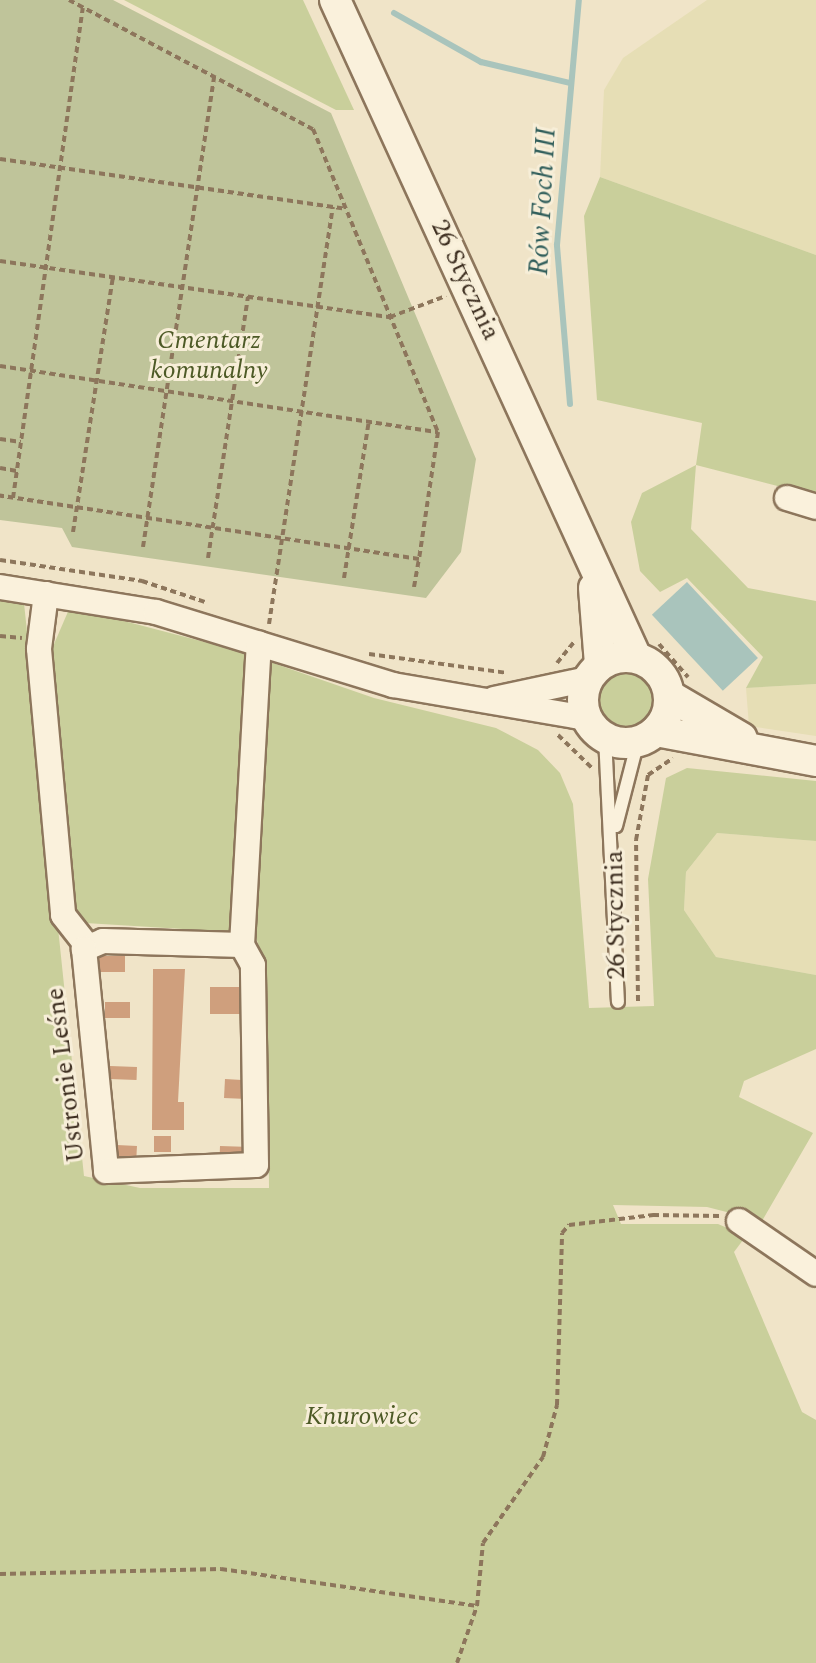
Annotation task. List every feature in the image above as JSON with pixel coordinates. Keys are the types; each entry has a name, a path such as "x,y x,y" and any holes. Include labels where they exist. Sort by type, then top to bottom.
{"street":[{"name":"26 Stycznia","path":"335,0 591,562 645,648"},
{"path":"787,498 816,507"},
{"name":"26 Stycznia","path":"591,562 596,727"},
{"path":"0,587 156,612 393,685 488,700 596,727 647,736 690,737 758,747 816,761"},
{"path":"46,594 39,649 63,915 87,946 242,945"},
{"name":"Ustronie Leśne","path":"87,946 81,962 101,1165 109,1172 256,1165 253,965 242,945 259,643"},
{"path":"488,700 594,672 645,648 663,676 758,747"},
{"path":"647,736 680,688"},
{"path":"739,1221 816,1274"}],"lane":[{"name":"26 Stycznia","path":"596,727 615,829 618,1002"},
{"name":"26 Stycznia","path":"615,829 647,736"}],"path":[{"path":"69,0 313,129 438,432 414,587"},
{"path":"13,498 83,8"},
{"path":"143,547 214,77"},
{"path":"0,159 345,209"},
{"path":"281,629 269,625 333,207"},
{"path":"0,261 390,317 448,295"},
{"path":"73,532 113,277"},
{"path":"208,558 248,297"},
{"path":"0,366 438,432"},
{"path":"344,578 369,421"},
{"path":"0,439 21,442"},
{"path":"0,468 17,471"},
{"path":"0,496 419,559"},
{"path":"645,648 680,688"},
{"path":"363,653 520,674"},
{"path":"638,1001 633,886 640,812 648,775 684,754 690,737"},
{"path":"457,1663 477,1606 483,1543 543,1457 557,1405 562,1233 569,1225 653,1215 739,1221"},
{"path":"0,1574 221,1569 477,1606"}],"shaded area":[{"path":"707,0 816,0 816,255 600,177 604,90 623,58"},
{"path":"816,684 816,736 749,726 746,688"},
{"path":"717,833 816,841 816,975 716,957 684,910 686,872"}],"green space":[{"name":"Cmentarz komunalny","path":"0,0 113,0 331,113 476,459 461,552 426,598 72,547 62,528 0,520"},
{"path":"124,0 303,0 354,110 336,110"},
{"path":"600,177 816,255 816,496 696,465 702,423 597,400 584,216"},
{"path":"696,465 691,529 748,588 816,601 816,684 746,688 763,657 687,578 660,592 640,571 631,522 642,493"},
{"name":"Knurowiec","path":"0,599 24,603 84,1176 140,1188 269,1188 267,972 255,934 267,661 374,698 496,728 538,750 560,773 573,804 589,1008 654,1006 648,879 666,778 687,768 816,781 816,841 717,833 686,872 684,910 716,957 816,975 816,1049 744,1081 739,1097 813,1133 762,1221 707,1207 613,1205 621,1224 718,1224 746,1236 734,1252 802,1412 816,1420 816,1663 0,1663"},
{"path":"70,607 247,653 232,932 69,922 48,658"},
{"path":"627,672 647,680 655,700 647,720 627,728 607,720 599,700 607,680"}],"water":[{"path":"687,582 758,658 723,691 652,615"}],"building":[{"path":"99,956 125,956 125,972 99,972"},
{"path":"153,969 185,969 178,1102 184,1102 184,1130 152,1130"},
{"path":"210,987 240,987 240,1014 210,1014"},
{"path":"105,1002 130,1002 130,1018 105,1018"},
{"path":"110,1066 137,1067 137,1080 110,1079"},
{"path":"225,1079 242,1080 241,1099 224,1098"},
{"path":"154,1136 171,1136 171,1152 154,1152"},
{"path":"117,1145 137,1146 136,1161 116,1160"},
{"path":"220,1146 243,1147 242,1161 220,1160"}],"waterway":[{"name":"Rów Foch III","path":"570,404 557,245 579,0"},
{"path":"394,13 481,62 570,83"}]}
